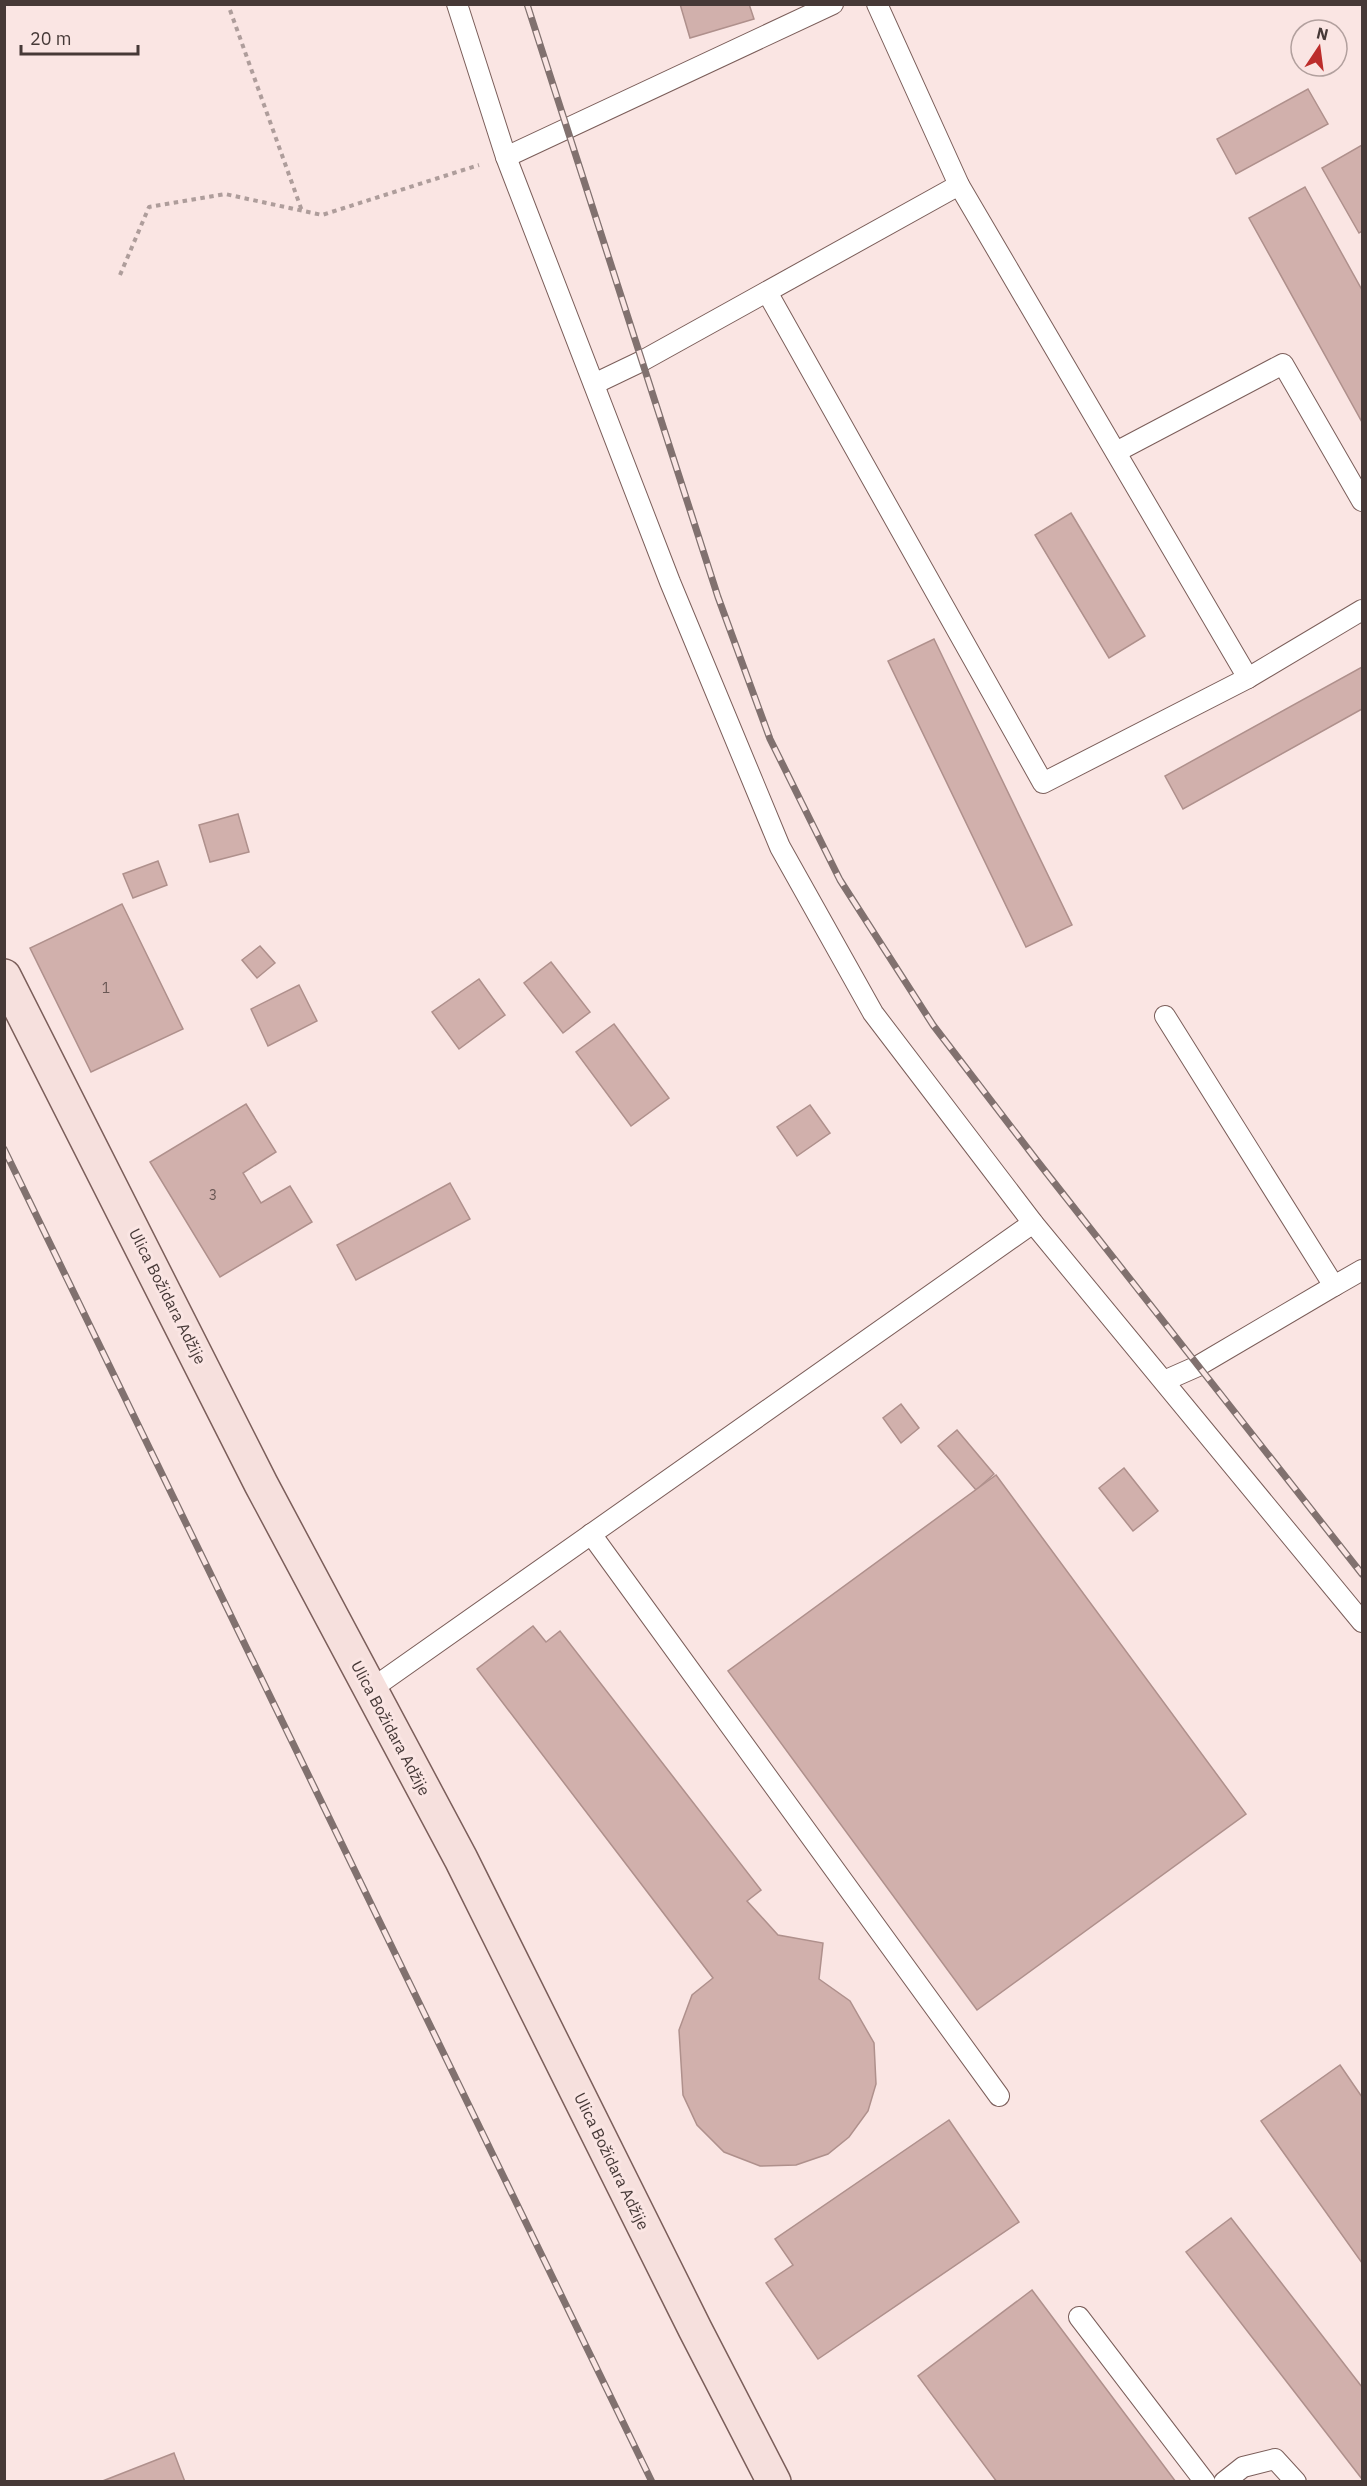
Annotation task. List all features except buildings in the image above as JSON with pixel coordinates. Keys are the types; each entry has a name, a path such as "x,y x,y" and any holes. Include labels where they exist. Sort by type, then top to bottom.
{"main road":[{"name":"Ulica Božidara Adžije","path":"4,976 261,1484 461,1859 695,2329 774,2481"}],"lane":[{"path":"457,4 506,157 670,582 780,847 873,1013 1033,1223 1362,1622"},
{"path":"506,157 833,4"},
{"path":"877,4 959,184 1248,678"},
{"path":"594,384 767,292 959,184"},
{"path":"767,292 1043,783 1248,678 1362,610"},
{"path":"1116,452 1283,363 1362,501"},
{"path":"1165,1016 1334,1286"},
{"path":"370,1690 1033,1223"},
{"path":"1164,1381 1198,1366 1362,1270"},
{"path":"591,1534 999,2096"},
{"path":"1079,2317 1205,2481"},
{"path":"1224,2481 1243,2467 1275,2459 1296,2481"}],"path":[{"path":"230,10 302,211"},
{"path":"120,275 150,207 225,194 321,215 506,157"}],"railway":[{"path":"527,4 718,597 770,739 840,880 933,1025 1362,1574"},
{"path":"4,1149 652,2482"}]}
